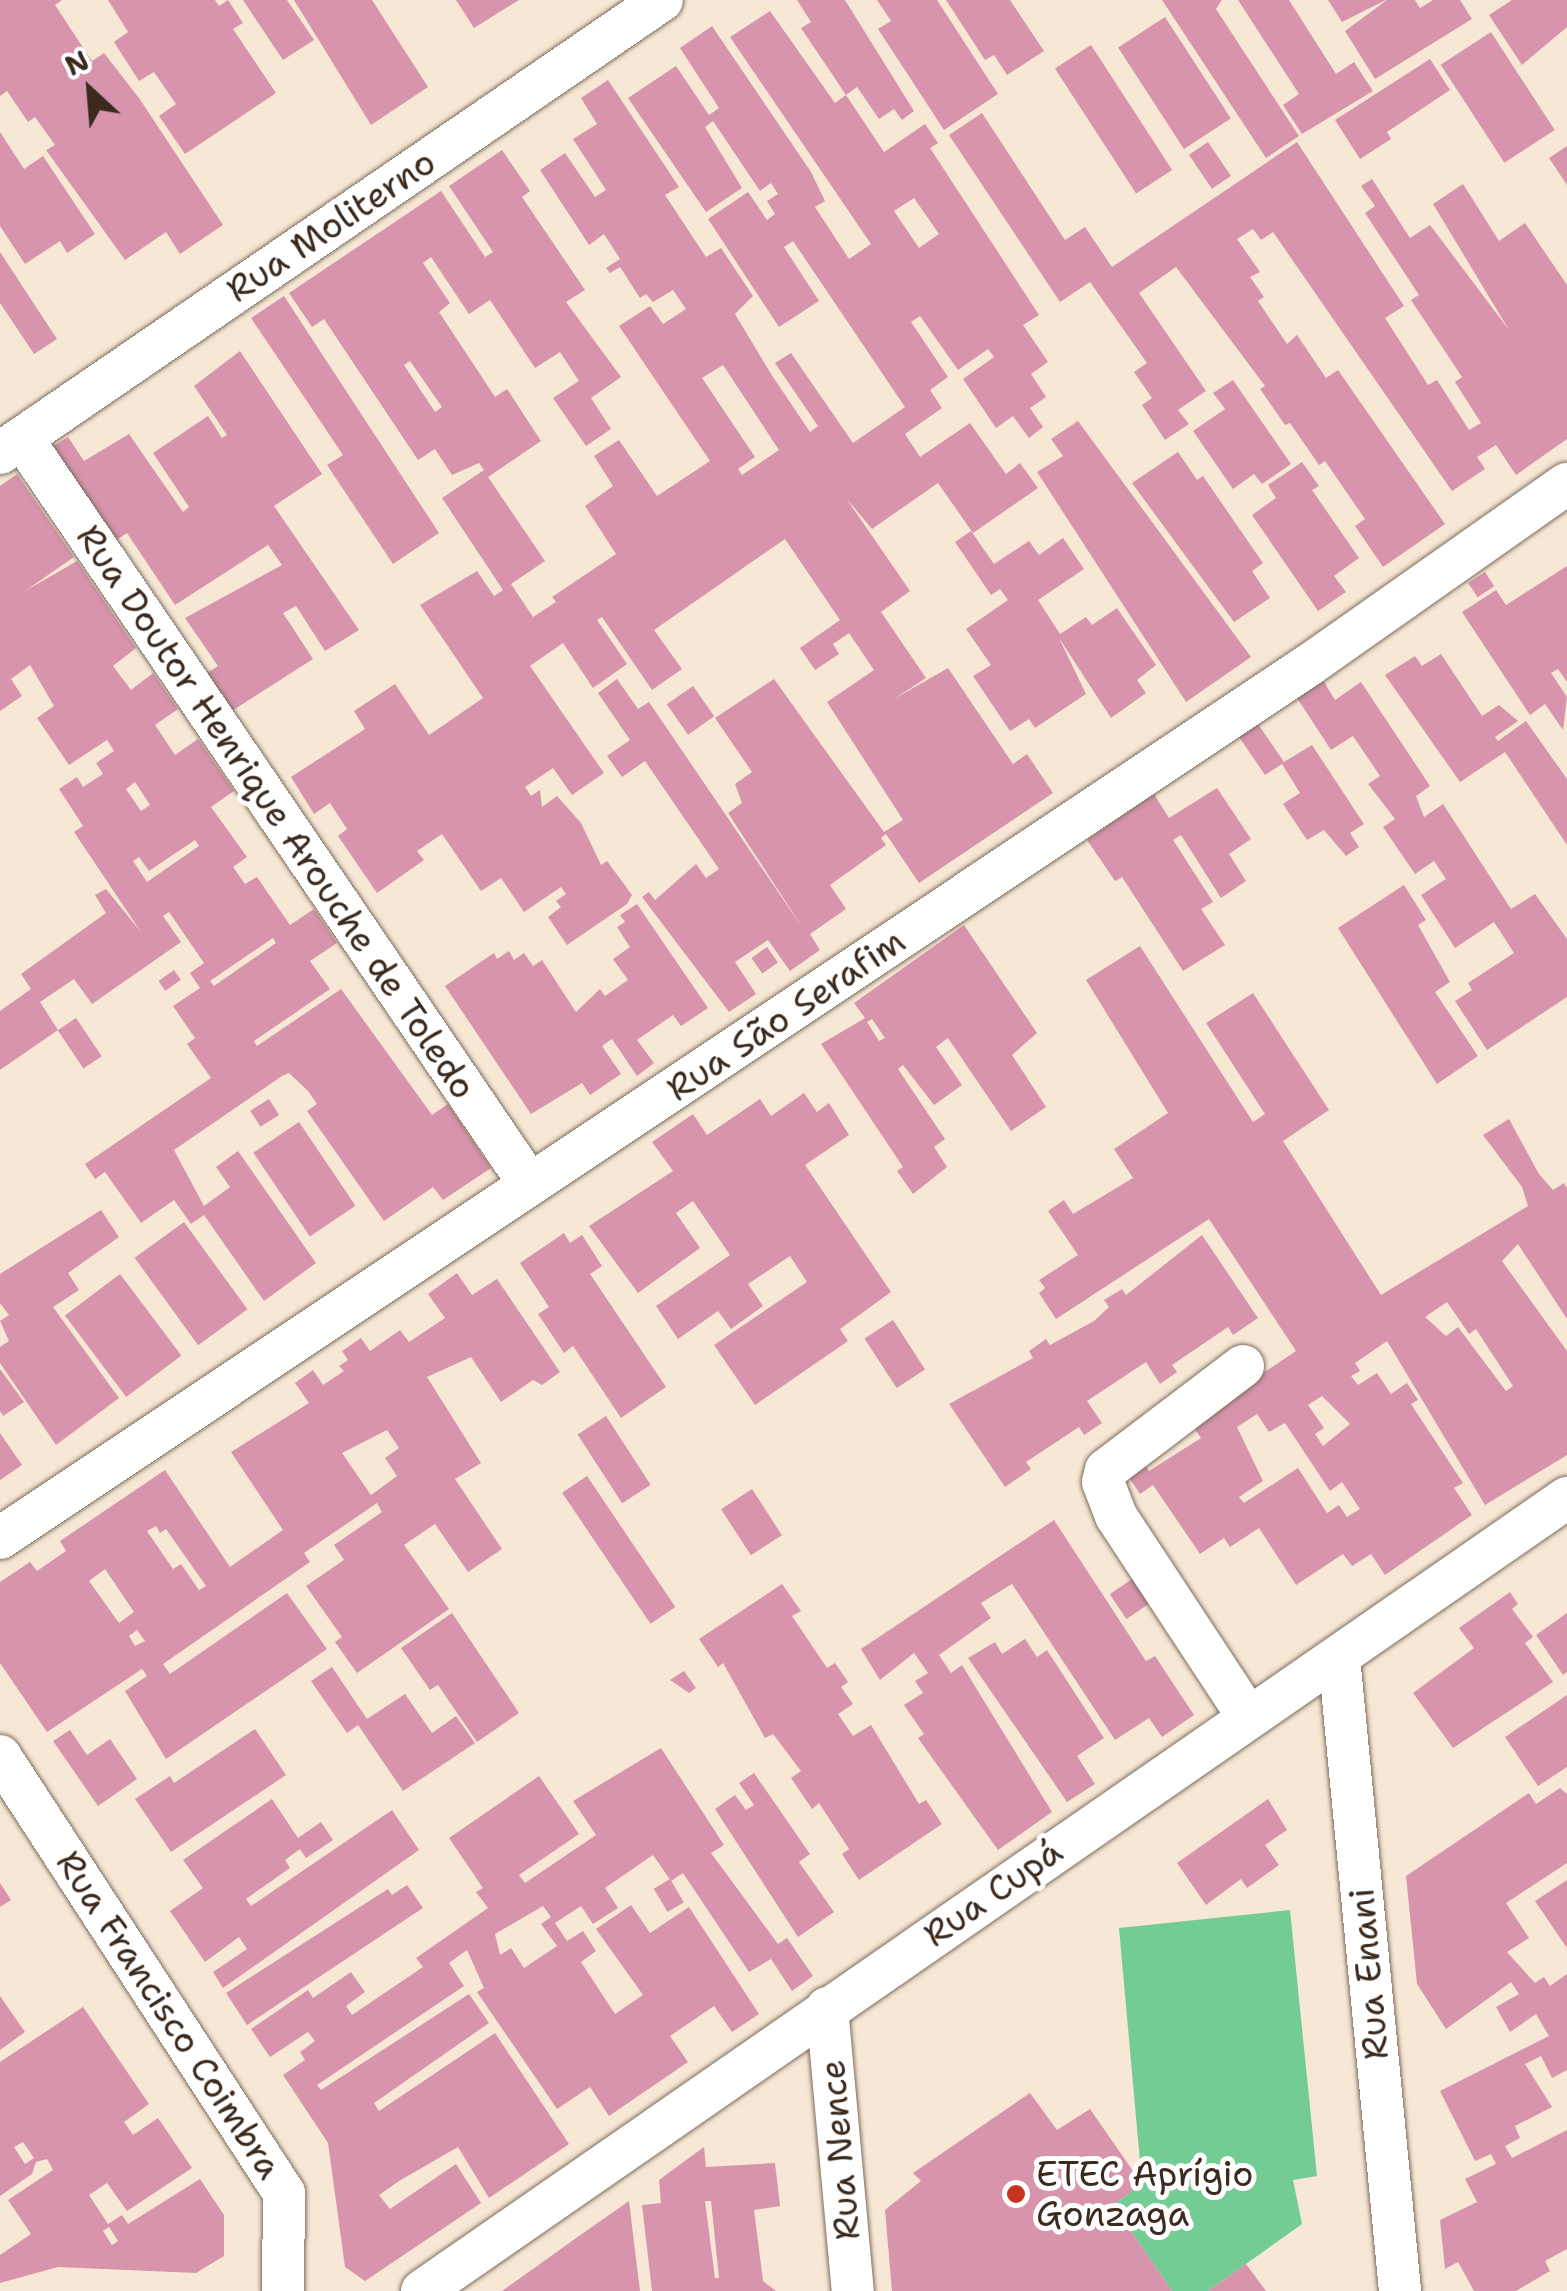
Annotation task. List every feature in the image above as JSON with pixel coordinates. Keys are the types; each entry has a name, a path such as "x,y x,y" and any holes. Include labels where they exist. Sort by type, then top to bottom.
{"street":[{"name":"Rua Moliterno","path":"11,445 616,12 662,0"},
{"name":"Rua Doutor Henrique Arouche de Toledo","path":"11,445 530,1185"},
{"name":"Rua São Serafim","path":"0,1538 1309,665 1567,484"},
{"path":"1243,1366 1106,1470 1103,1482 1116,1516 1248,1717"},
{"name":"Rua Cupá","path":"422,2291 1248,1717 1562,1511"},
{"name":"Rua Enani","path":"1338,1657 1400,2291"},
{"name":"Rua Francisco Coimbra","path":"0,1756 284,2193 283,2291"},
{"name":"Rua Nence","path":"827,2008 853,2291"}],"green space":[{"path":"1290,1910 1317,2176 1293,2180 1302,2224 1208,2291 1172,2291 1113,2205 1142,2184 1119,1928"}],"building":[{"path":"0,0 62,0 55,5 92,61 104,53 139,98 223,225 180,254 166,232 125,260 46,150 55,145 35,117 28,122 7,91 0,96"},
{"path":"108,0 215,0 219,6 228,0 243,23 233,29 276,93 185,154 159,116 176,104 154,72 139,81 114,42 128,32"},
{"path":"243,0 287,0 314,40 283,60"},
{"path":"294,0 372,0 428,87 371,125"},
{"path":"456,0 519,0 474,28"},
{"path":"797,0 845,0 914,111 902,120 894,109 879,119 857,87 846,95 801,28 811,22"},
{"path":"877,0 937,0 998,94 944,130 878,29 891,21"},
{"path":"946,0 1010,0 1044,51 1007,75 994,55 985,60"},
{"path":"1162,0 1222,0 1216,9 1299,136 1266,158"},
{"path":"1238,0 1289,0 1336,74 1354,62 1373,91 1302,134 1283,105 1299,94"},
{"path":"1328,0 1386,0 1342,22"},
{"path":"1387,0 1415,0 1420,8 1433,0 1460,0 1472,19 1375,79 1345,31"},
{"path":"1512,0 1567,0 1567,27 1522,65 1489,15"},
{"path":"770,11 835,103 846,95 884,152 925,124 938,143 930,148 1039,315 1023,325 1048,362 1031,374 1046,397 1030,408 1043,427 1029,438 1013,416 996,428 963,379 994,357 988,349 958,370 920,316 911,322 948,377 930,390 942,408 905,434 920,457 970,423 1006,474 1020,463 1038,488 973,533 938,483 872,529 846,498 910,591 881,612 926,678 894,699 948,668 1013,764 1027,754 1053,793 919,883 886,834 881,838 886,845 830,885 846,909 810,934 820,950 790,971 768,940 735,962 756,994 729,1012 642,897 649,892 655,900 696,864 706,878 719,869 645,761 622,777 607,756 630,740 598,693 617,679 638,709 649,702 804,930 728,813 742,803 735,784 752,772 715,718 774,679 884,832 903,820 827,702 874,670 849,633 833,644 839,654 815,670 800,648 840,620 785,539 654,630 682,669 652,690 602,617 597,620 627,664 593,688 563,643 530,666 604,773 572,795 553,768 525,787 531,796 540,790 542,807 557,796 581,823 601,865 607,861 632,895 627,904 567,945 548,917 561,907 556,901 566,894 561,887 524,912 501,878 481,891 442,834 417,851 424,860 377,893 338,836 347,829 330,803 314,814 291,777 365,729 354,711 395,684 429,735 483,698 420,605 477,571 494,596 503,590 442,498 484,470 479,463 452,475 435,449 418,460 324,319 312,327 289,293 441,191 485,257 493,252 449,186 502,150 530,191 522,197 585,290 566,302 621,377 591,398 611,429 586,446 553,398 579,381 560,352 535,368 490,300 469,314 431,257 423,263 450,303 439,312 495,397 507,389 541,441 488,477 545,561 511,584 533,617 556,602 552,597 616,554 585,506 613,486 594,456 619,440 657,496 710,461 619,326 650,306 663,324 686,309 673,290 653,302 646,294 640,298 620,267 610,273 606,268 620,259 604,234 589,245 540,170 565,153 595,197 606,190 573,139 597,124 581,98 608,80 679,187 665,195 706,257 721,248 753,296 735,314 810,432 818,426 775,363 791,353 853,443 905,407 793,241 784,247 819,301 779,327 708,219 748,192 767,220 775,214 767,201 778,194 771,183 760,191 713,121 705,127 742,188 706,212 628,98 676,66 709,115 719,108 680,48 712,26 811,172 825,201 815,207 849,259 871,244 730,37","holes":["914,198 939,234 919,248 894,211","410,361 442,407 435,412 404,365","723,365 779,450 742,475 738,469 755,457 702,378"]},
{"path":"1165,17 1231,118 1184,149 1118,47"},
{"path":"1491,32 1555,130 1504,163 1441,65"},
{"path":"1091,45 1172,170 1136,193 1055,68"},
{"path":"1430,59 1450,90 1387,132 1391,139 1360,159 1335,120"},
{"path":"982,113 1065,240 1085,227 1112,267 1297,142 1404,306 1385,318 1428,385 1437,380 1469,430 1481,423 1455,382 1462,377 1411,300 1419,295 1365,213 1375,206 1361,186 1372,179 1410,238 1430,225 1509,330 1433,204 1463,184 1499,241 1525,223 1567,285 1567,439 1516,475 1496,445 1477,457 1485,469 1452,491 1273,232 1261,240 1253,229 1237,239 1260,272 1250,277 1264,297 1258,301 1287,344 1297,335 1326,378 1338,370 1445,524 1383,567 1355,526 1365,519 1325,461 1319,465 1290,423 1285,425 1260,389 1265,386 1176,267 1139,293 1206,391 1178,410 1189,424 1165,440 1142,405 1152,398 1134,372 1147,363 1090,282 1060,302 949,135"},
{"path":"0,132 24,169 43,156 95,234 67,253 60,241 25,264 0,226"},
{"path":"1208,142 1231,176 1212,189 1189,155"},
{"path":"1567,146 1567,185 1549,158"},
{"path":"0,252 57,339 34,354 0,303"},
{"path":"284,296 439,533 393,564 327,465 343,455 251,318"},
{"path":"240,351 322,474 274,506 359,630 325,651 296,606 283,613 313,659 224,716 199,678 218,666 185,618 282,565 268,545 175,605 127,533 109,545 47,450 68,437 84,461 129,434 183,512 189,507 153,453 208,416 222,438 227,435 194,386"},
{"path":"1233,380 1291,464 1262,484 1254,474 1233,489 1193,431 1225,409 1213,393"},
{"path":"1078,421 1251,657 1186,702 1037,472 1063,456 1051,439"},
{"path":"1178,452 1197,480 1203,476 1263,563 1252,571 1270,598 1234,622 1132,483"},
{"path":"1302,462 1319,486 1312,490 1359,558 1334,576 1346,592 1318,611 1252,515 1276,498 1268,485"},
{"path":"17,474 74,557 25,591 77,561 136,648 113,666 131,690 153,673 178,709 155,725 175,755 198,739 234,791 211,807 247,857 233,867 245,884 257,877 290,925 314,909 337,943 310,961 330,989 254,1041 257,1046 341,989 432,1115 448,1104 491,1168 443,1200 433,1187 384,1221 307,1111 317,1104 308,1091 289,1073 282,1076 174,1150 204,1206 230,1187 216,1167 238,1151 316,1263 264,1301 204,1215 191,1224 174,1200 141,1223 105,1172 95,1179 85,1164 211,1078 187,1044 195,1038 173,1006 200,988 190,973 204,963 169,912 163,916 181,942 92,1004 74,979 40,1002 58,1030 0,1070 0,1011 31,989 21,974 106,913 95,895 106,889 141,932 74,832 83,826 59,789 77,777 83,787 103,774 96,763 114,751 107,740 69,765 37,718 54,706 30,665 11,679 22,696 0,711 0,486","holes":["135,782 150,805 141,811 126,789","195,840 199,846 147,882 133,861 139,857 149,871","273,938 276,943 214,986 210,981"]},
{"path":"971,531 994,564 1029,541 1039,555 1063,538 1084,569 1038,600 1060,634 1086,617 1092,625 1117,608 1156,665 1137,680 1146,693 1111,718 1059,638 1086,694 1035,728 1029,719 1010,731 973,676 991,665 966,629 1008,600 1000,589 991,595 955,542"},
{"path":"1567,566 1567,682 1558,669 1551,673 1567,697 1563,730 1545,704 1530,715 1462,612 1496,590 1506,605"},
{"path":"1485,572 1494,586 1477,597 1468,583"},
{"path":"1441,654 1482,716 1499,705 1518,721 1495,737 1498,741 1526,721 1567,779 1567,845 1505,752 1460,782 1385,675 1415,656 1422,666"},
{"path":"1323,680 1335,700 1361,682 1430,786 1416,796 1424,817 1443,804 1511,909 1535,894 1567,939 1567,997 1487,1050 1455,1001 1472,990 1468,983 1514,953 1494,922 1455,948 1421,895 1446,879 1434,861 1415,874 1383,827 1395,819 1368,784 1380,776 1353,736 1331,750 1297,698"},
{"path":"693,686 714,716 688,735 667,704"},
{"path":"1258,724 1284,762 1312,745 1364,824 1350,833 1359,847 1346,856 1324,830 1307,840 1283,804 1300,793 1282,764 1265,775 1239,737"},
{"path":"1217,788 1251,839 1229,854 1246,881 1221,898 1181,835 1173,840 1213,902 1201,909 1225,945 1183,971 1122,877 1115,881 1087,840 1154,794 1169,818"},
{"path":"1404,885 1426,920 1418,925 1450,982 1435,992 1478,1056 1437,1084 1338,928"},
{"path":"637,904 708,1008 681,1026 673,1015 637,1040 654,1063 637,1076 612,1039 602,1046 621,1074 590,1095 582,1083 531,1114 445,986 494,953 497,959 509,951 514,960 524,953 533,966 542,960 576,1012 600,989 605,996 628,980 613,959 630,947 617,927 625,922 620,915"},
{"path":"964,925 1037,1033 1012,1055 1046,1107 1011,1131 948,1038 936,1047 962,1085 934,1105 903,1065 898,1069 945,1139 934,1147 947,1167 913,1194 897,1171 903,1167 821,1044 865,1018 854,1003","holes":["872,1019 885,1038 879,1041 867,1022"]},
{"path":"1140,946 1253,1122 1265,1114 1206,1023 1253,993 1329,1110 1283,1141 1381,1295 1528,1206 1522,1187 1483,1135 1509,1119 1539,1174 1553,1190 1564,1183 1567,1188 1567,1319 1518,1244 1502,1261 1567,1351 1567,1455 1485,1505 1387,1341 1355,1363 1360,1371 1351,1376 1358,1385 1377,1373 1391,1394 1407,1383 1418,1400 1411,1404 1463,1483 1454,1488 1472,1515 1385,1575 1371,1554 1352,1566 1343,1554 1296,1585 1259,1528 1230,1547 1224,1538 1200,1554 1153,1485 1140,1494 1122,1467 1139,1456 1149,1471 1201,1438 1190,1422 1296,1351 1209,1219 1056,1319 1039,1293 1045,1288 1039,1280 1078,1255 1048,1211 1064,1200 1073,1214 1133,1178 1114,1149 1168,1113 1086,980","holes":["1447,1302 1469,1334 1476,1329 1513,1386 1506,1391 1458,1327 1446,1336 1425,1317","1322,1396 1350,1424 1323,1446 1315,1434 1324,1428 1308,1405","1257,1414 1269,1432 1285,1423 1330,1491 1342,1482 1360,1509 1347,1517 1339,1505 1327,1513 1298,1468 1244,1503 1239,1497 1263,1481 1237,1427"]},
{"path":"767,947 778,963 762,973 751,958"},
{"path":"174,970 181,980 165,991 158,981"},
{"path":"76,1018 102,1056 83,1068 58,1030"},
{"path":"804,1093 817,1112 829,1103 849,1135 805,1165 891,1292 840,1329 848,1341 755,1405 714,1345 807,1282 790,1256 748,1284 763,1306 731,1329 718,1311 678,1339 656,1306 730,1255 693,1201 676,1213 700,1248 638,1293 589,1226 673,1171 652,1142 693,1114 707,1135 760,1099 771,1116"},
{"path":"269,1099 279,1115 260,1127 250,1111"},
{"path":"299,1122 355,1206 310,1236 253,1153"},
{"path":"101,1210 119,1237 68,1273 79,1290 53,1307 119,1398 56,1445 0,1363 0,1347 9,1341 0,1321 9,1315 0,1303 0,1274"},
{"path":"184,1222 247,1309 198,1345 135,1258"},
{"path":"564,1233 570,1243 582,1235 602,1266 590,1274 666,1387 621,1418 573,1346 564,1353 538,1314 549,1307 520,1263"},
{"path":"1202,1235 1258,1318 1233,1335 1228,1327 1172,1365 1177,1372 1160,1384 1146,1362 1087,1401 1102,1423 1084,1435 1079,1427 1026,1462 1031,1469 1005,1487 949,1404 1033,1358 1029,1351 1046,1339 1050,1345 1094,1321 1109,1307 1104,1300 1122,1289 1126,1295"},
{"path":"457,1273 472,1295 497,1279 560,1372 542,1385 533,1380 501,1402 471,1357 427,1377 481,1463 455,1479 502,1549 468,1572 435,1524 404,1545 449,1609 357,1673 335,1642 342,1637 306,1586 344,1560 334,1545 382,1512 377,1503 304,1553 310,1562 163,1664 170,1674 287,1593 327,1649 166,1759 125,1691 147,1676 142,1669 47,1732 0,1663 0,1582 30,1562 37,1571 66,1551 60,1541 165,1470 230,1567 283,1530 231,1452 309,1403 295,1383 313,1370 323,1385 344,1371 339,1366 348,1360 342,1351 361,1338 370,1351 400,1330 409,1342 445,1318 428,1294","holes":["387,1430 399,1448 385,1458 397,1476 371,1495 342,1453","156,1526 160,1533 166,1529 206,1586 199,1590 181,1564 173,1569 147,1531","105,1569 134,1612 119,1623 89,1581","137,1630 145,1641 135,1646 129,1636"]},
{"path":"120,1274 181,1355 126,1397 65,1316"},
{"path":"893,1320 925,1369 897,1388 864,1339"},
{"path":"0,1369 24,1402 3,1416 0,1411"},
{"path":"606,1416 651,1485 622,1503 577,1435"},
{"path":"0,1433 22,1465 0,1480"},
{"path":"587,1476 675,1607 650,1624 562,1493"},
{"path":"752,1489 782,1535 751,1555 721,1509"},
{"path":"1054,1520 1146,1661 1155,1656 1194,1715 1162,1737 1149,1718 1115,1740 1012,1584 981,1603 991,1618 939,1655 951,1673 962,1665 1052,1812 998,1850 918,1738 924,1734 904,1705 923,1693 915,1681 928,1673 914,1653 880,1680 861,1649"},
{"path":"1147,1569 1164,1594 1126,1619 1110,1594"},
{"path":"782,1584 801,1611 792,1616 827,1668 835,1663 848,1682 841,1687 853,1704 838,1714 853,1736 871,1725 919,1804 926,1800 942,1824 859,1880 842,1854 849,1849 819,1803 812,1809 791,1778 801,1771 773,1734 765,1738 723,1663 718,1667 699,1639"},
{"path":"1510,1592 1518,1604 1512,1609 1533,1637 1525,1643 1553,1682 1453,1748 1413,1693 1474,1648 1459,1628"},
{"path":"452,1613 519,1713 477,1742 438,1685 430,1690 401,1648"},
{"path":"1567,1613 1567,1672 1563,1675 1536,1635"},
{"path":"1025,1639 1037,1657 1047,1650 1104,1738 1077,1756 1095,1784 1067,1802 968,1658 995,1642 1002,1654"},
{"path":"332,1667 367,1719 405,1694 432,1733 456,1716 475,1743 403,1791 358,1725 347,1733 311,1681"},
{"path":"684,1671 696,1688 689,1693 670,1680"},
{"path":"1567,1695 1567,1767 1538,1786 1505,1737"},
{"path":"255,1729 286,1775 171,1852 135,1799 170,1776 174,1783"},
{"path":"70,1730 87,1755 110,1739 137,1779 98,1806 53,1741"},
{"path":"661,1748 724,1845 711,1853 778,1944 787,1938 813,1976 792,1991 771,1959 749,1972 683,1873 671,1881 653,1855 605,1888 618,1908 593,1924 581,1906 555,1923 567,1941 583,1931 596,1951 581,1962 615,2014 643,1995 596,1929 631,1905 650,1933 689,1907 759,2014 732,2032 714,2006 670,2036 688,2062 609,2116 590,2087 557,2109 477,1992 484,1988 467,1950 449,1963 464,1986 317,2085 321,2090 469,1994 489,2023 374,2103 379,2111 495,2033 569,2144 489,2198 458,2147 399,2181 379,2195 390,2209 456,2164 481,2203 365,2281 345,2267 328,2143 283,2075 305,2060 300,2052 315,2041 308,2032 270,2057 251,2029 308,1990 313,1998 351,1972 365,1992 346,2006 352,2015 423,1967 416,1958 488,1908 476,1892 483,1888 449,1838 539,1776 579,1834 519,1875 525,1883 596,1835 573,1801","holes":["543,1906 551,1917 541,1924 557,1946 524,1968 511,1948 500,1955 495,1934"]},
{"path":"754,1773 810,1854 799,1862 834,1912 798,1937 715,1809 735,1795 746,1810 754,1805 739,1783"},
{"path":"1560,1788 1567,1794 1567,1863 1506,1903 1529,1938 1507,1952 1535,1983 1544,1977 1550,1986 1567,1974 1567,2070 1552,2078 1541,2056 1525,2064 1552,2107 1515,2126 1520,2138 1505,2146 1512,2158 1567,2130 1567,2249 1545,2261 1550,2271 1516,2291 1474,2291 1458,2262 1445,2269 1440,2220 1477,2202 1465,2179 1496,2164 1491,2154 1475,2161 1440,2091 1549,2036 1536,2014 1510,2032 1496,2007 1519,1994 1511,1982 1446,2029 1417,1984 1406,1876 1529,1793 1536,1804"},
{"path":"272,1799 298,1838 321,1822 333,1840 306,1858 300,1849 285,1860 290,1868 246,1899 251,1906 392,1810 419,1850 223,1988 213,1972 247,1949 239,1937 205,1962 170,1911 203,1888 183,1860"},
{"path":"1268,1799 1287,1830 1265,1845 1279,1865 1247,1888 1241,1879 1206,1905 1177,1863"},
{"path":"670,1879 684,1902 668,1912 654,1889"},
{"path":"1567,1880 1567,1948 1535,1901"},
{"path":"0,1883 11,1900 0,1907"},
{"path":"407,1885 423,1908 247,2025 226,1993 388,1889 392,1895"},
{"path":"0,1996 25,2032 0,2050"},
{"path":"83,2007 149,2104 124,2122 133,2135 158,2118 192,2168 127,2211 107,2183 89,2195 108,2224 122,2215 128,2224 200,2179 224,2215 224,2256 196,2273 58,2267 0,2283 0,2255 31,2234 8,2200 53,2170 47,2159 36,2162 32,2174 0,2196 0,2062","holes":["23,2142 34,2158 25,2164 14,2147","109,2227 118,2241 112,2245 103,2231"]},
{"name":"ETEC Aprígio Gonzaga","path":"1030,2093 1057,2130 1090,2109 1142,2184 1113,2205 1172,2291 892,2291 885,2210 921,2181 913,2173"},
{"path":"704,2147 706,2167 775,2163 780,2206 754,2210 763,2281 776,2291 652,2291 642,2205 661,2203 659,2180","holes":["705,2201 711,2201 719,2278 715,2278"]},
{"path":"629,2201 640,2291 502,2291 579,2236"},
{"name":"ETEC Aprígio Gonzaga","path":"1246,2264 1266,2291 1208,2291"}],"place":[{"name":"ETEC Aprígio Gonzaga","path":"1016,2194"}]}
